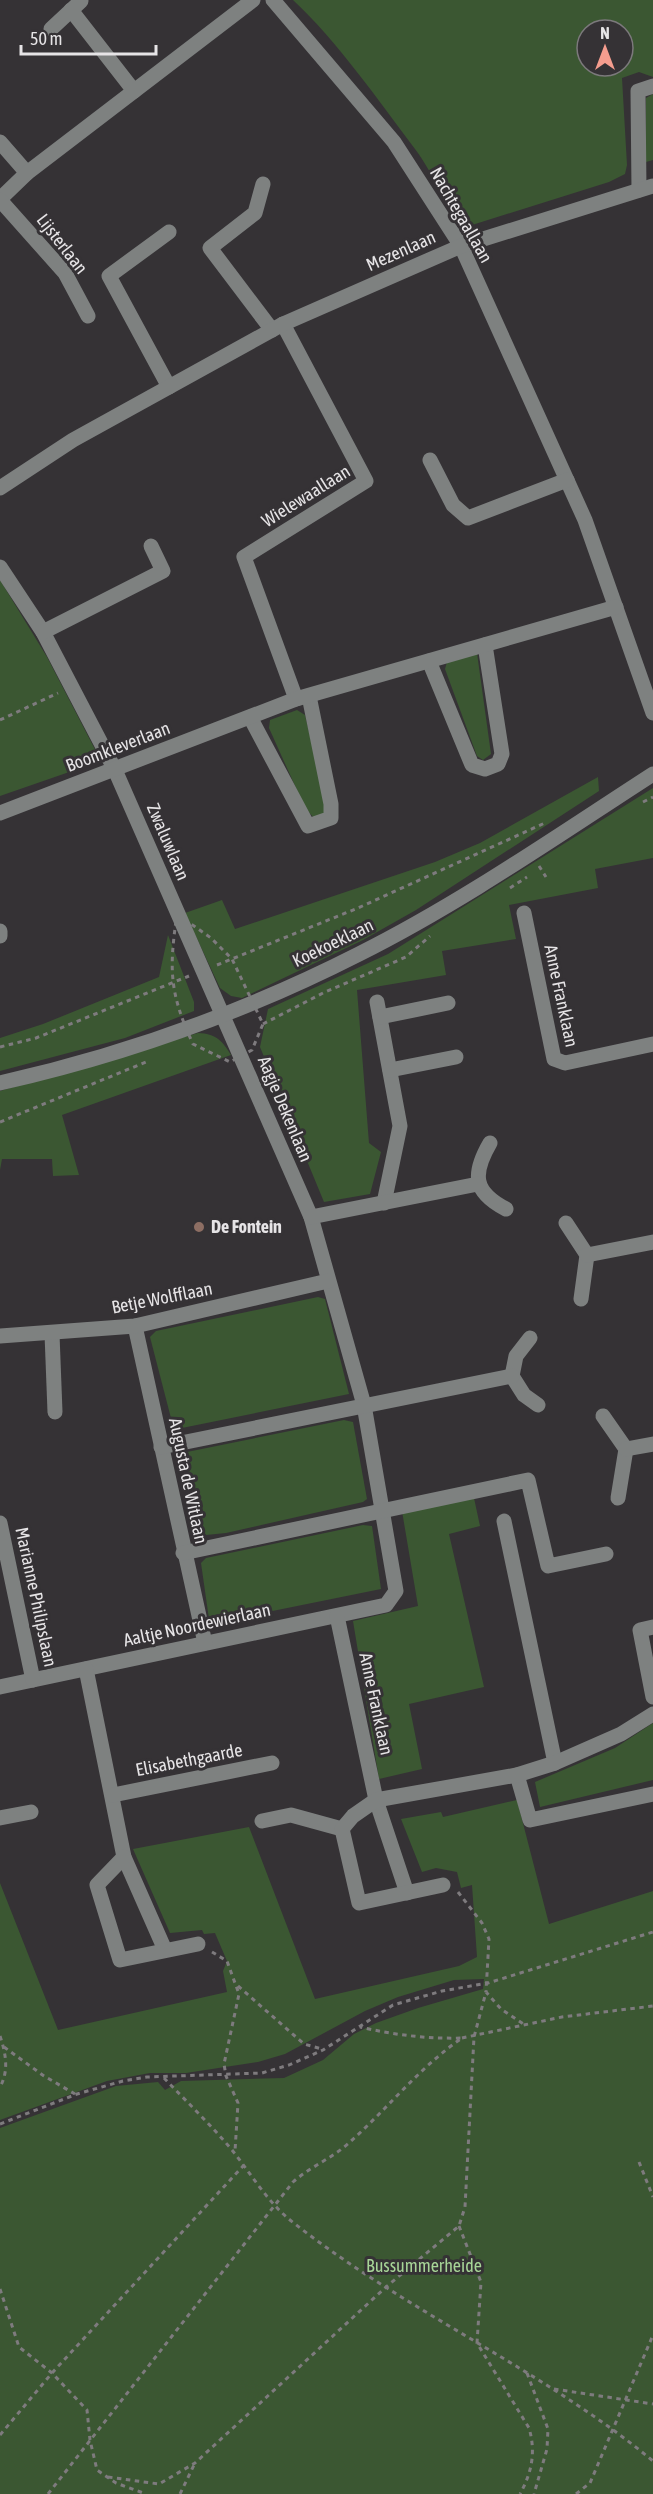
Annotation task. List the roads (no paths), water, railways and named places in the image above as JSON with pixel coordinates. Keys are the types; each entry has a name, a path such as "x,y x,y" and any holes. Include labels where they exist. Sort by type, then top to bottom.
{"street":[{"name":"Lijsterlaan","path":"87,316 65,273 0,200 27,173 253,0"},
{"name":"Nachtegaallaan","path":"273,0 394,142 461,246 585,520 653,713"},
{"path":"51,28 76,6 134,91"},
{"path":"646,188 638,91 653,86"},
{"path":"0,141 27,173"},
{"path":"263,183 255,213 210,248 277,327"},
{"name":"Mezenlaan","path":"0,488 73,440 277,327 461,246 646,188"},
{"path":"169,232 109,276 170,387"},
{"name":"Wielewaallaan","path":"277,327 366,481 244,558 303,698"},
{"path":"430,460 453,505 468,518 567,480"},
{"path":"43,632 163,571 151,546"},
{"name":"Zwaluwlaan","path":"0,567 43,632 115,770 222,1017"},
{"name":"Boomkleverlaan","path":"0,813 303,698 616,607"},
{"path":"429,661 472,765 484,769 498,764 502,754 485,645"},
{"path":"250,717 308,826 331,818 331,804 303,698"},
{"name":"Koekoeklaan","path":"0,1083 189,1036 222,1017 359,954 463,895 653,774"},
{"name":"Anne Franklaan","path":"524,913 554,1059 565,1063 653,1044"},
{"path":"0,931 0,936"},
{"path":"384,1203 400,1126 378,1009 448,1003"},
{"name":"Aagje Dekenlaan","path":"222,1017 311,1217 364,1405 396,1591"},
{"path":"390,1070 456,1057"},
{"path":"490,1143 480,1159 478,1184 488,1200 506,1209"},
{"path":"311,1217 478,1184"},
{"path":"566,1223 587,1255 581,1299"},
{"path":"587,1255 653,1242"},
{"name":"Betje Wolfflaan","path":"0,1336 52,1334 135,1326 328,1281"},
{"name":"Augusta de Witlaan","path":"135,1326 183,1553 205,1643"},
{"path":"52,1334 56,1412"},
{"path":"530,1338 516,1356 512,1376 524,1395 537,1405"},
{"path":"161,1447 512,1376"},
{"path":"603,1416 626,1449 618,1498"},
{"path":"626,1449 653,1444"},
{"path":"183,1553 528,1480 548,1566 606,1554"},
{"path":"504,1521 555,1763"},
{"name":"Marianne Philipslaan","path":"0,1523 33,1680"},
{"name":"Aaltje Noordewierlaan","path":"0,1687 386,1605 396,1591"},
{"name":"Anne Franklaan","path":"337,1616 376,1800 407,1893"},
{"path":"653,1627 640,1630 653,1697"},
{"path":"86,1669 124,1857 165,1950"},
{"path":"342,1829 353,1816 376,1800 517,1775 555,1763 621,1734 653,1714"},
{"name":"Elisabethgaarde","path":"113,1796 273,1763"},
{"path":"517,1775 530,1820 653,1794"},
{"path":"0,1818 31,1812"},
{"path":"262,1821 291,1815 342,1829"},
{"path":"342,1829 359,1903 443,1885"},
{"path":"124,1857 97,1885 120,1960 198,1944"}],"place":[{"name":"De Fontein","path":"199,1227"}],"park label":[{"name":"Bussummerheide","path":"424,2266"}]}
